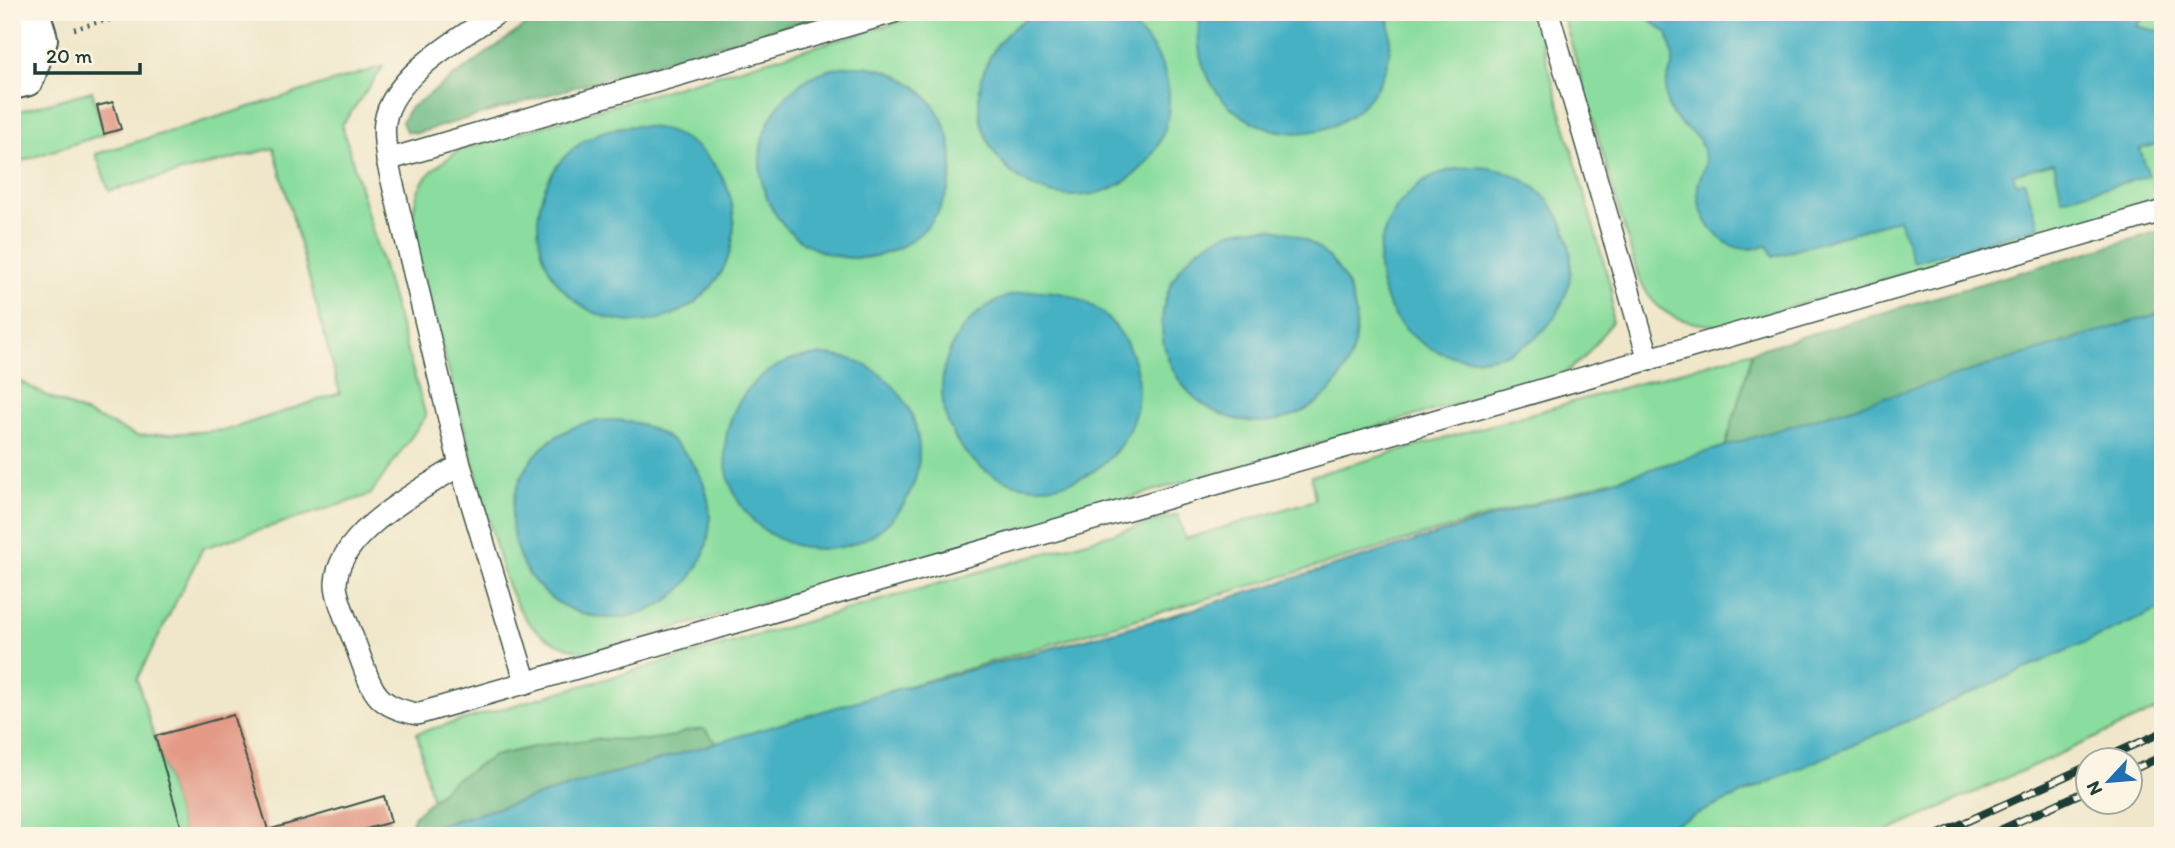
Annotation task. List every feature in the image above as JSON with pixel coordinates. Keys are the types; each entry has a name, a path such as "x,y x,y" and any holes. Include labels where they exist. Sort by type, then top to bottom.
{"street":[{"path":"12,80 25,77 34,26"}],"lane":[{"path":"499,12 432,58 401,85 385,122 387,160 460,465 526,683"},
{"path":"387,160 894,12"},
{"path":"1548,12 1649,360"},
{"path":"460,465 363,530 340,560 335,586 373,692 394,710 418,715 2163,211"}],"path":[{"path":"102,12 103,21"},
{"path":"34,26 103,21 162,12"}],"green space":[{"path":"544,12 833,12 417,133 406,131 402,122 409,109"},
{"path":"933,12 1533,12 1612,292 1612,322 1584,358 1564,373 588,653 556,643 544,636 525,618 504,576 411,230 415,201 422,182 460,150"},
{"path":"1562,12 2163,12 2163,199 1724,326 1687,321 1662,309 1650,297 1639,279"},
{"path":"384,66 342,125 426,416 370,495 203,548 137,679 184,836 12,836 12,377 47,396 137,436 227,430 340,393 274,148 109,191 96,154"},
{"path":"92,91 104,134 12,164 12,113"},
{"path":"2163,230 2163,377 887,692 1164,618 1725,447 1753,351"},
{"path":"1753,351 1726,447 887,692 878,712 437,825 417,733 1178,515 1185,539 1315,500 1311,476"},
{"path":"2163,579 2163,707 1878,836 1553,836"},
{"path":"704,729 718,744 408,834 415,815 453,781 494,756 542,745 598,739 647,740"}],"water":[{"path":"1074,6 1110,13 1141,34 1162,65 1169,101 1162,137 1141,168 1110,189 1074,196 1038,189 1007,168 986,137 979,101 986,65 1007,34 1038,13"},
{"path":"1201,12 1388,12 1390,43 1387,62 1375,90 1349,117 1319,130 1287,132 1256,124 1230,106 1210,81 1199,49"},
{"path":"1644,12 2150,12 2136,26 2158,31 2163,23 2163,142 2140,149 2149,176 2062,199 2054,163 2013,174 2016,183 2024,180 2039,227 1913,262 1899,219 1773,257 1768,246 1747,249 1726,242 1717,236 1704,218 1698,186 1705,165 1704,152 1699,139 1673,116 1669,109 1666,92 1673,63 1671,47 1667,33"},
{"path":"856,66 893,73 924,94 945,125 952,162 945,199 924,230 893,251 856,258 819,251 788,230 767,199 760,162 767,125 788,94 819,73"},
{"path":"636,126 673,134 705,155 726,187 734,224 726,261 705,293 673,314 636,322 599,314 567,293 546,261 538,224 546,187 567,155 599,134"},
{"path":"1475,167 1494,168 1512,174 1543,195 1564,226 1570,244 1570,282 1564,300 1543,331 1512,352 1494,358 1475,359 1456,358 1438,352 1407,331 1386,300 1380,282 1379,263 1380,244 1386,226 1407,195 1438,174 1456,168"},
{"path":"1259,228 1296,235 1328,256 1349,288 1356,325 1349,362 1328,394 1296,415 1259,422 1222,415 1190,394 1169,362 1162,325 1169,288 1190,256 1222,235"},
{"path":"1040,291 1077,299 1109,320 1130,352 1138,389 1130,426 1109,458 1077,479 1040,487 1003,479 971,458 950,426 942,389 950,352 971,320 1003,299"},
{"path":"2163,312 2163,608 1647,836 404,836 887,692 1164,618"},
{"path":"822,355 841,356 859,362 891,383 912,415 918,433 918,471 912,489 891,521 859,542 841,548 822,549 803,548 785,542 753,521 732,489 726,471 725,452 726,433 732,415 753,383 785,362 803,356"},
{"path":"611,420 649,428 681,449 702,481 710,519 702,557 681,589 649,610 611,618 573,610 541,589 520,557 512,519 520,481 541,449 573,428"}],"building":[{"path":"113,102 121,129 104,134 97,106"},
{"path":"233,715 268,830 384,796 391,822 342,836 184,836 155,736"}],"railway":[{"path":"2132,746 2163,732"},
{"path":"2144,765 2163,756"},
{"path":"1935,836 2074,772"},
{"path":"1987,836 2074,796"}]}
